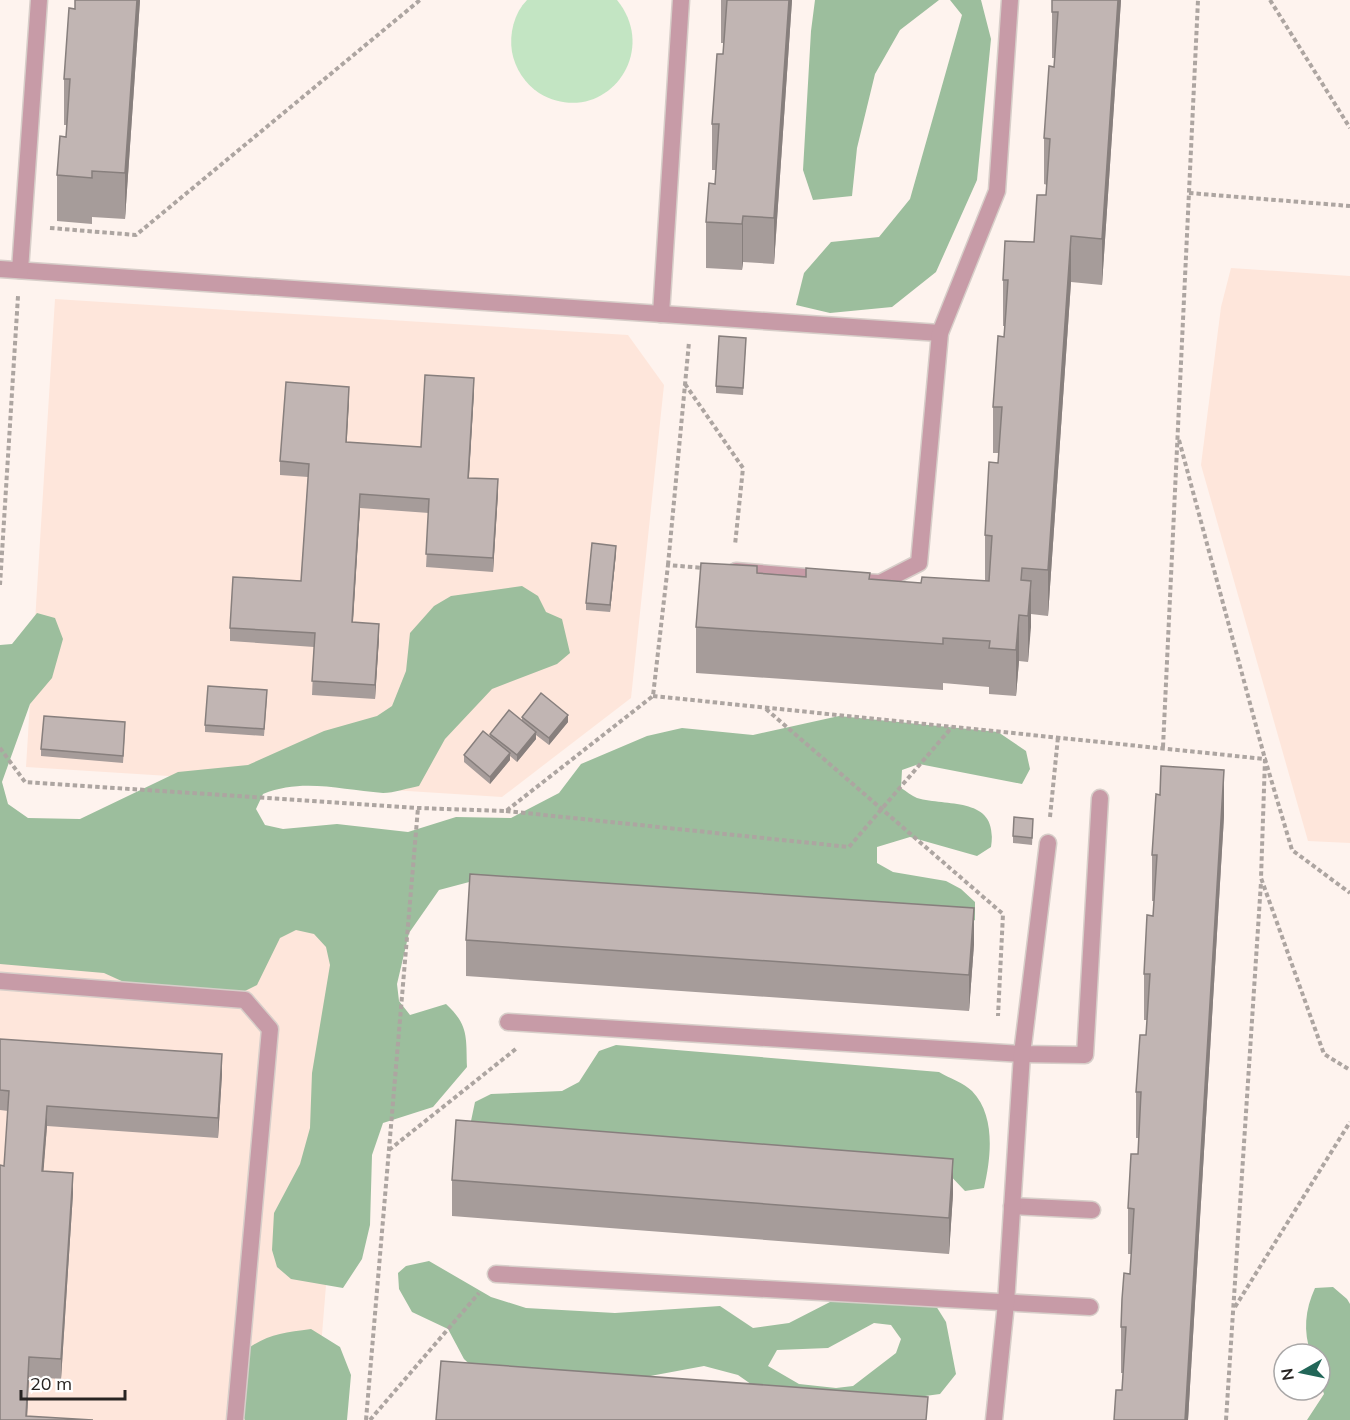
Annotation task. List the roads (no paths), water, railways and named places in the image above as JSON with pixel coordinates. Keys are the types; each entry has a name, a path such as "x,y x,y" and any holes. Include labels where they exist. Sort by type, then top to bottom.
{"lane":[{"path":"20,270 39,0"},
{"path":"661,314 681,0"},
{"path":"846,580 880,583 919,563 940,333 997,191 1010,0"},
{"path":"0,269 940,333"},
{"path":"733,571 823,578"},
{"path":"508,1022 1022,1054 1085,1055 1100,798"},
{"path":"994,1420 1005,1303 1022,1054 1048,843"},
{"path":"0,981 245,1000 270,1029 235,1420"},
{"path":"1012,1206 1092,1210"},
{"path":"496,1274 1090,1307"}]}
